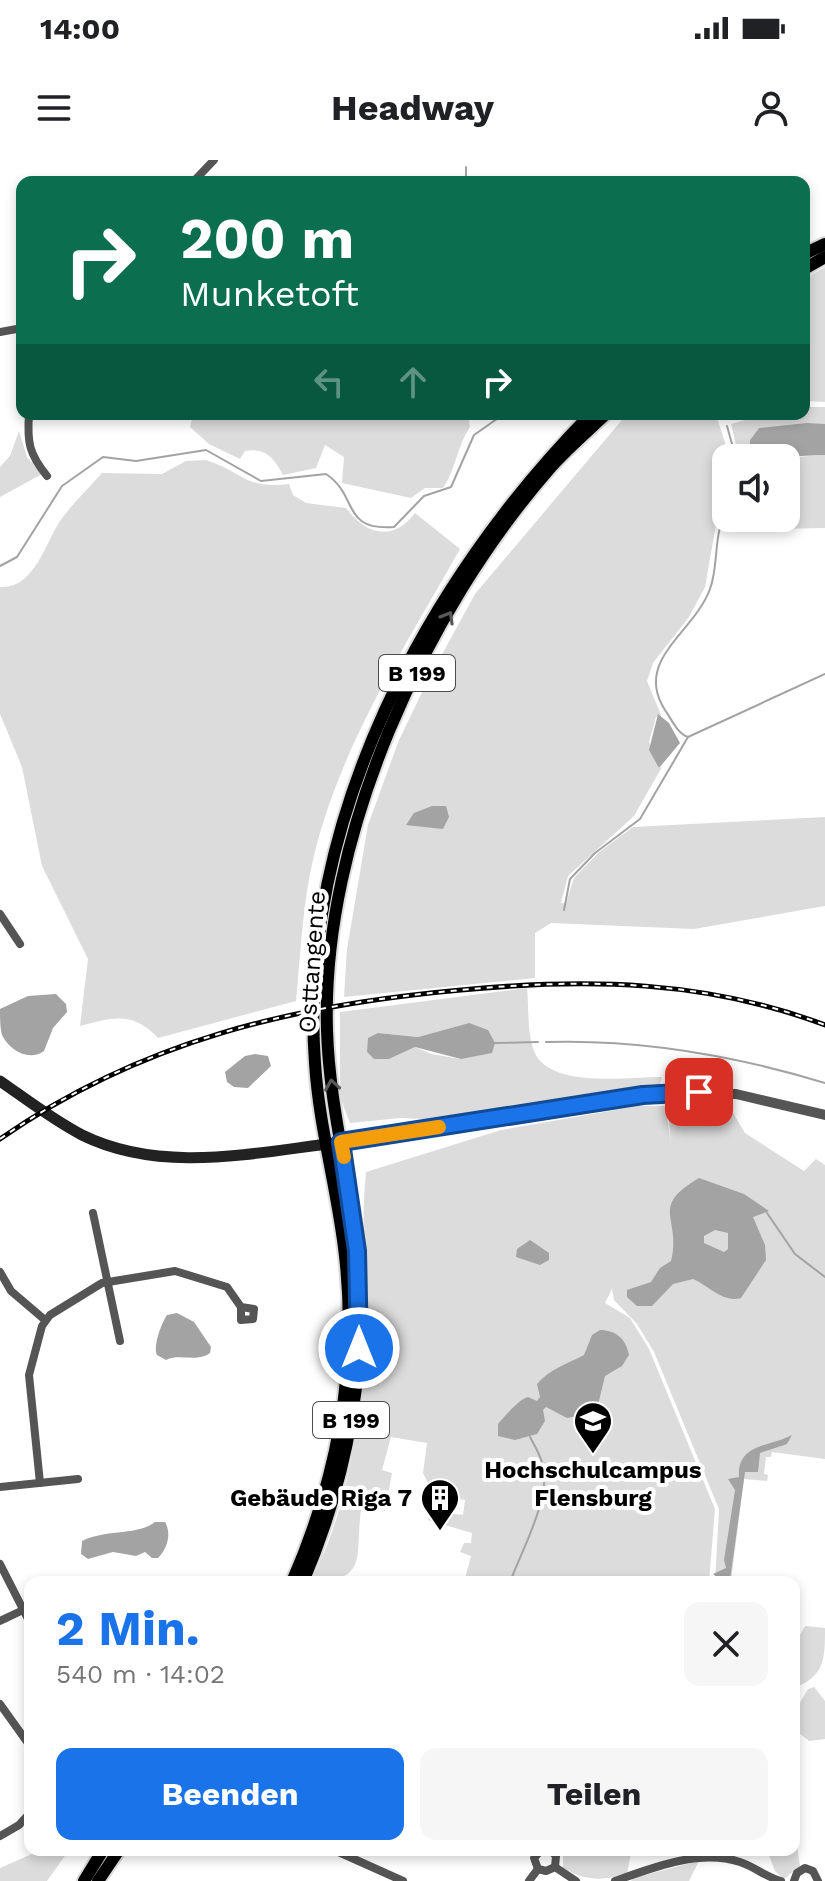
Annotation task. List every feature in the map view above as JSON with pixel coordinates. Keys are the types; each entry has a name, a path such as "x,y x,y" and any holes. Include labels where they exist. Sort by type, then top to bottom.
{"main road":[{"name":"Osttangente","path":"294,1576 328,1488 346,1383 349,1294 315,1066 314,981 330,872 360,771 418,642 471,554 545,461 585,420"},
{"name":"Osttangente","path":"305,1576 337,1491 357,1385 357,1251 328,1052 330,952 341,872 373,769 398,708 477,567 552,466 600,420"},
{"path":"0,1081 83,1135 153,1156 253,1155 341,1142"},
{"path":"84,1881 99,1856"},
{"path":"98,1881 115,1856"}],"street":[{"path":"199,176 214,160"},
{"path":"29,420 27,443 31,456 47,476"},
{"path":"0,914 20,944"},
{"path":"341,1142 667,1093 736,1094 825,1115"},
{"path":"93,1213 120,1341"},
{"path":"40,1483 29,1375 45,1320 108,1281 175,1271 227,1287 241,1307"},
{"path":"0,1272 11,1291 45,1320"},
{"path":"0,1487 78,1479"},
{"path":"0,1564 16,1592 24,1615"},
{"path":"0,1621 21,1611"},
{"path":"0,1704 24,1738"},
{"path":"0,1836 24,1820"},
{"path":"347,1856 403,1881"},
{"path":"536,1856 538,1869"},
{"path":"555,1867 556,1856"},
{"path":"615,1881 660,1866 704,1858 741,1862 781,1881"},
{"path":"538,1869 546,1871 555,1867"},
{"path":"555,1867 576,1881"},
{"path":"794,1881 797,1873 805,1868 820,1879"},
{"path":"529,1881 538,1869"}],"shaded area":[{"path":"825,267 825,402 810,401 810,276"},
{"path":"810,407 825,407 825,424 759,428 750,444 736,444 731,424 745,420 810,420"},
{"path":"192,420 469,420 470,427 443,488 425,488 411,498 342,483 344,457 325,445 316,468 283,475 263,452 245,451 240,459 209,444 190,427"},
{"path":"622,420 718,420 725,444 712,444 712,532 715,532 705,587 689,617 653,663 647,681 661,715 656,717 649,742 659,768 662,767 634,816 568,876 561,903 566,903 574,878 598,853 633,827 825,817 825,906 694,929 551,923 535,933 535,978 344,997 347,949 368,825 399,740 475,594"},
{"path":"825,424 825,455 800,456 800,444 750,444 759,428"},
{"path":"19,431 27,457 42,474 0,497 0,467 10,456"},
{"path":"825,455 825,528 800,528 800,457"},
{"path":"206,460 253,482 289,484 293,495 306,503 346,508 362,524 380,532 398,528 415,513 460,549 372,706 335,788 310,874 296,1001 158,1038 140,1023 122,1018 80,1026 88,959 42,866 22,767 0,714 0,587 12,586 30,573 60,521 102,473 162,474 186,461"},
{"path":"658,714 669,723 680,743 659,768 649,750"},
{"path":"432,806 446,806 449,817 443,829 406,825 414,813"},
{"path":"527,988 532,1044 542,1063 572,1076 611,1079 662,1077 659,1089 441,1120 401,1118 350,1123 340,1097 340,1012","holes":["469,1023 461,1059 431,1054 415,1047 389,1059 374,1059 367,1052 378,1033 418,1037"]},
{"path":"56,994 66,1004 67,1012 53,1028 44,1051 26,1055 14,1050 2,1035 0,1009 28,996"},
{"path":"469,1023 488,1030 495,1043 492,1053 461,1059 415,1047 389,1059 374,1059 367,1052 368,1038 378,1033 418,1037"},
{"path":"245,1056 268,1056 271,1066 248,1088 234,1087 227,1082 225,1072"},
{"name":"Hochschulcampus Flensburg","path":"682,1100 726,1101 745,1133 804,1171 816,1159 825,1165 825,1459 772,1452 771,1457 766,1457 764,1474 768,1475 767,1481 744,1479 732,1576 715,1576 719,1509 654,1352 637,1324 614,1300 612,1289 605,1303 630,1318 649,1349 715,1509 709,1576 466,1576 471,1556 460,1552 464,1543 471,1543 472,1533 428,1520 432,1511 463,1515 465,1500 434,1495 423,1473 427,1443 391,1437 382,1470 392,1473 385,1511 362,1504 358,1550 352,1570 344,1576 313,1576 336,1520 358,1420 363,1352 366,1172 501,1130 638,1106 665,1106 671,1142 667,1104"},
{"path":"699,1178 744,1194 769,1211 753,1217 765,1245 766,1260 741,1298 722,1296 693,1279 673,1284 652,1306 637,1306 627,1297 627,1290 651,1282 660,1268 671,1261 671,1206 684,1188","holes":["715,1230 728,1233 728,1249 724,1252 704,1243 704,1236"]},
{"path":"530,1240 549,1253 549,1260 540,1265 516,1257 517,1249"},
{"path":"177,1313 194,1322 211,1347 210,1353 166,1360 157,1355 162,1324 167,1315"},
{"path":"600,1330 619,1336 629,1355 622,1366 605,1376 596,1413 567,1418 546,1407 543,1410 545,1421 537,1434 515,1440 498,1436 498,1424 512,1408 528,1397 537,1401 540,1397 537,1384 554,1370 584,1355 592,1335"},
{"path":"792,1435 787,1444 760,1453 758,1472 745,1472 731,1576 716,1576 713,1574 726,1568 724,1560 735,1490 728,1479 739,1477 743,1458 749,1452"},
{"path":"155,1522 165,1522 168,1531 166,1546 158,1558 152,1558 145,1552 136,1556 113,1552 88,1559 81,1554 82,1541 91,1537 139,1529"},
{"path":"805,1626 825,1628 821,1665 812,1678 800,1685 800,1635"},
{"path":"814,1687 825,1701 825,1739 809,1741 800,1734 800,1703 808,1689"},
{"path":"27,1856 65,1856 47,1881 0,1881 0,1868"},
{"path":"563,1856 630,1856 627,1874 610,1878 586,1877 563,1868"},
{"path":"769,1856 799,1856 800,1866 784,1879 775,1871"},
{"path":"699,1861 689,1881 631,1881 633,1878"}],"waterway":[{"path":"466,167 466,176"},
{"path":"0,566 17,557 62,486 103,457 136,461 206,450 261,481 326,474 343,492 358,518 377,527 394,527 424,496 451,487 474,435 495,420"},
{"path":"727,426 732,444"},
{"path":"688,737 678,729 665,710 657,692 656,676 661,661 710,589 719,532"},
{"path":"564,910 570,879 595,853 640,819 688,737 825,674"},
{"path":"495,1043 538,1042"},
{"path":"546,1042 617,1043 687,1051 756,1064 825,1083"},
{"path":"767,1213 795,1254 825,1277"},
{"path":"513,1576 534,1525 543,1493 543,1466 530,1437"}],"railway":[{"path":"0,1139 53,1105 108,1076 220,1033 278,1018 399,997 508,986 646,986 736,999 825,1025"}],"slow traffic":[{"path":"344,1157 341,1142 439,1127"}],"place":[{"name":"Hochschulcampus Flensburg","path":"593,1455"},
{"name":"Gebäude Riga 7","path":"440,1532"}],"route":[{"path":"359,1348 357,1251 341,1142 643,1095 699,1092"}]}
